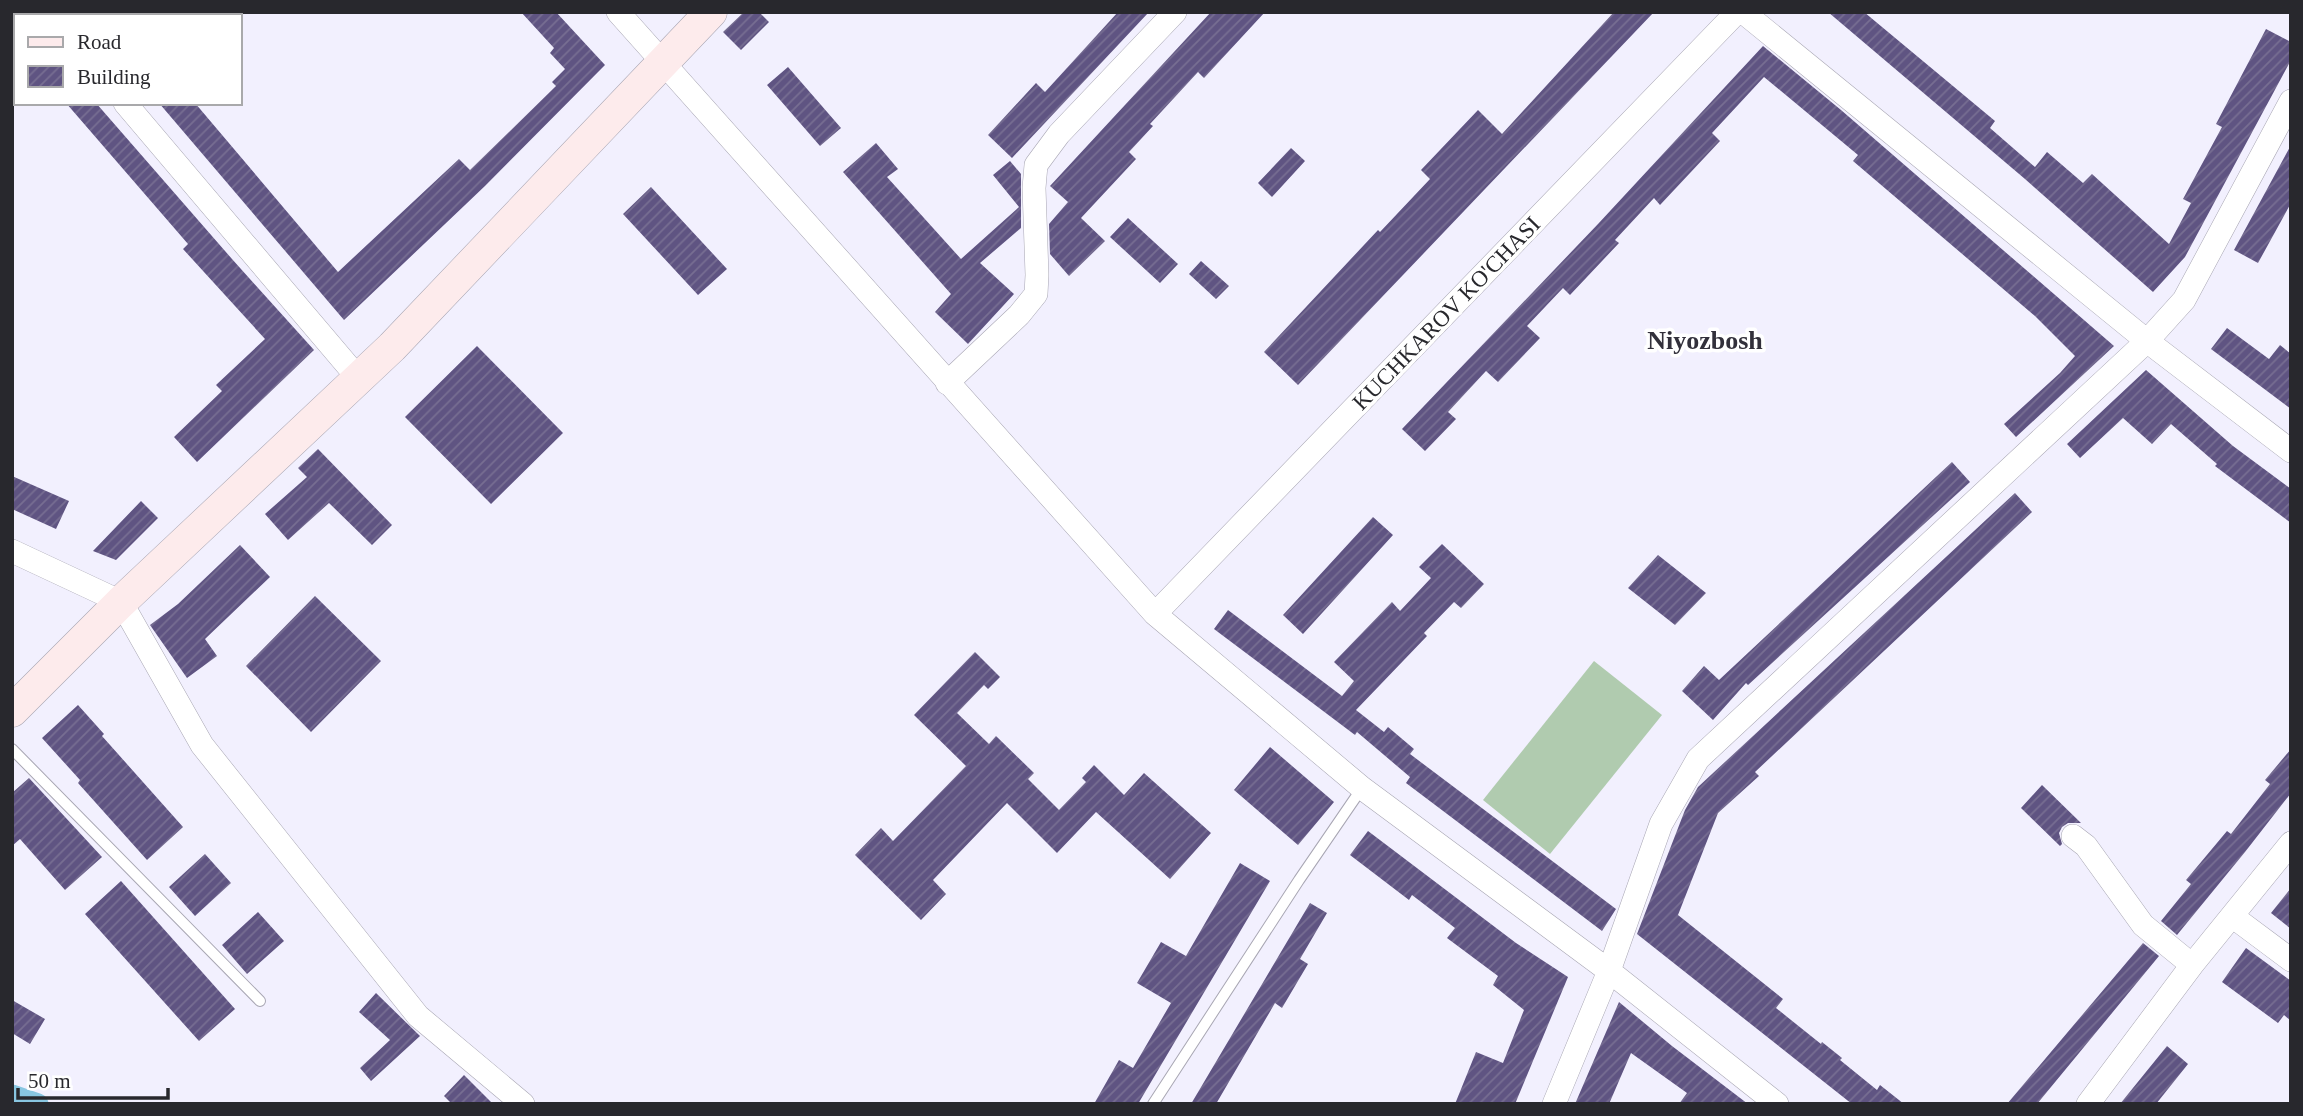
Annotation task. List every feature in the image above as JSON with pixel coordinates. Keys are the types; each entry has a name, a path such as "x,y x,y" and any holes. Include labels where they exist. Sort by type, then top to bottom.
{"main road":[{"path":"12,711 121,602 359,379 711,12"}],"street":[{"path":"618,12 1155,614 1362,788 1609,971 1777,1104"},
{"path":"947,383 1019,315 1036,294 1036,165 1059,134 1175,12"},
{"name":"KUCHKAROV KO'CHASI","path":"1155,614 1737,12"},
{"path":"1743,12 2147,341 2291,451"},
{"path":"1554,1104 1609,971 1661,824 1698,759 2147,341 2184,300 2291,101"},
{"path":"127,105 359,379"},
{"path":"12,551 121,602 202,745 400,994 418,1016 523,1104"},
{"path":"2073,836 2085,846 2143,925 2192,965"},
{"path":"2088,1104 2192,965 2291,843"},
{"path":"2232,916 2291,960"}],"lane":[{"path":"12,748 260,1002"},
{"path":"1153,1104 1362,788"}],"green space":[{"path":"1594,661 1662,715 1550,854 1483,800"}],"building":[{"path":"521,12 556,12 605,65 485,186 344,320 161,105 197,105 338,272 459,159 470,170 556,86 552,82 565,69 550,53 554,48"},
{"path":"744,12 759,12 769,22 741,50 723,32"},
{"path":"1118,12 1149,12 1012,158 988,135 1036,83 1045,92"},
{"path":"1211,12 1265,12 1204,78 1198,72 1150,124 1153,126 1129,152 1136,159 1081,218 1105,241 1069,276 1050,254 1049,224 1068,202 1050,186"},
{"path":"1614,12 1654,12 1298,385 1264,352 1378,230 1380,232 1430,179 1421,170 1478,110 1502,134"},
{"path":"1828,12 1864,12 1995,121 1990,128 2035,167 2047,152 2083,183 2092,174 2169,244 2191,203 2183,199 2222,127 2216,124 2266,29 2291,42 2291,60 2185,257 2153,292"},
{"path":"1763,46 2114,346 2016,437 2004,424 2075,356 2035,316 1853,161 1858,155 1764,77 1712,133 1720,141 1660,205 1654,198 1615,240 1619,243 1570,295 1563,288 1527,326 1540,338 1498,382 1486,371 1448,412 1456,419 1425,451 1402,429"},
{"path":"788,67 841,128 820,146 767,85"},
{"path":"68,105 98,105 314,350 197,462 174,437 222,391 216,385 265,339 183,249 188,244"},
{"path":"876,143 898,169 887,177 961,259 1019,207 993,175 1010,161 1021,174 1021,228 980,263 1014,294 968,344 935,312 951,294 843,172"},
{"path":"2291,145 2291,203 2258,263 2234,250"},
{"path":"1291,148 1305,161 1272,197 1258,183"},
{"path":"651,187 727,269 698,295 623,214"},
{"path":"1128,218 1178,264 1160,283 1110,237"},
{"path":"1201,261 1229,286 1216,299 1189,274"},
{"path":"2227,328 2269,359 2280,345 2291,354 2291,409 2211,349"},
{"path":"477,346 563,433 491,504 405,417"},
{"path":"2146,370 2233,446 2291,489 2291,523 2215,466 2217,464 2171,424 2152,444 2123,418 2080,458 2067,444"},
{"path":"318,449 392,525 372,545 329,503 288,540 265,514 307,477 298,468"},
{"path":"1952,462 1970,482 1748,685 1746,683 1713,720 1682,691 1704,666 1719,680"},
{"path":"12,476 69,501 56,529 12,509"},
{"path":"2015,493 2032,512 1755,772 1759,776 1718,813 1678,915 1783,999 1776,1008 1842,1058 1840,1060 1877,1090 1880,1085 1904,1104 1852,1104 1637,934 1685,810 1698,787"},
{"path":"141,501 158,518 116,560 93,551"},
{"path":"1373,517 1393,535 1303,634 1283,615"},
{"path":"1442,544 1484,584 1461,608 1454,602 1424,633 1427,636 1356,710 1384,732 1388,727 1414,749 1410,754 1616,909 1602,931 1406,783 1410,777 1357,732 1355,735 1214,629 1228,610 1342,696 1354,681 1334,662 1392,602 1400,611 1431,578 1419,567"},
{"path":"240,545 270,577 205,639 217,656 187,678 150,625 178,604"},
{"path":"1658,555 1706,593 1675,625 1628,588"},
{"path":"315,596 381,661 311,732 246,666"},
{"path":"975,652 1000,677 988,689 984,685 957,713 989,744 996,736 1034,773 1028,779 1059,810 1086,782 1082,778 1094,765 1124,795 1144,773 1211,833 1170,879 1096,812 1057,853 1007,803 933,880 946,894 921,920 855,855 881,828 893,841 966,766 914,715"},
{"path":"78,705 183,827 147,860 42,738"},
{"path":"1270,747 1334,802 1298,845 1234,790"},
{"path":"2291,749 2291,793 2177,935 2161,921 2191,884 2186,880 2227,831 2231,834 2270,784 2265,780"},
{"path":"29,778 102,857 65,890 20,839 12,846 12,793"},
{"path":"2042,785 2081,823 2068,823 2062,827 2059,833 2062,844 2060,846 2021,808"},
{"path":"1368,831 1516,943 1568,977 1515,1104 1455,1104 1476,1052 1503,1063 1524,1010 1493,985 1498,976 1447,938 1455,928 1412,895 1409,900 1350,855"},
{"path":"205,854 231,883 195,916 169,887"},
{"path":"1240,863 1270,881 1138,1104 1094,1104 1119,1060 1133,1068 1171,1003 1137,983 1161,942 1186,956"},
{"path":"121,881 235,1009 199,1041 85,914"},
{"path":"2291,888 2291,929 2271,913"},
{"path":"1310,903 1327,913 1300,959 1308,964 1282,1008 1275,1003 1216,1104 1191,1104"},
{"path":"258,912 284,941 247,974 222,945"},
{"path":"2143,943 2159,956 2037,1104 2007,1104"},
{"path":"2246,948 2291,981 2291,1021 2284,1015 2278,1023 2222,982"},
{"path":"376,993 420,1036 371,1081 360,1068 390,1040 359,1012"},
{"path":"12,1000 45,1019 30,1044 12,1033"},
{"path":"1619,1002 1748,1104 1679,1104 1687,1093 1631,1053 1609,1104 1575,1104"},
{"path":"2167,1046 2188,1064 2156,1104 2120,1104"},
{"path":"464,1075 493,1104 452,1104 444,1096"}],"waterway":[{"path":"12,1095 38,1104"}],"district":[{"name":"Niyozbosh","path":"1705,340"}]}
